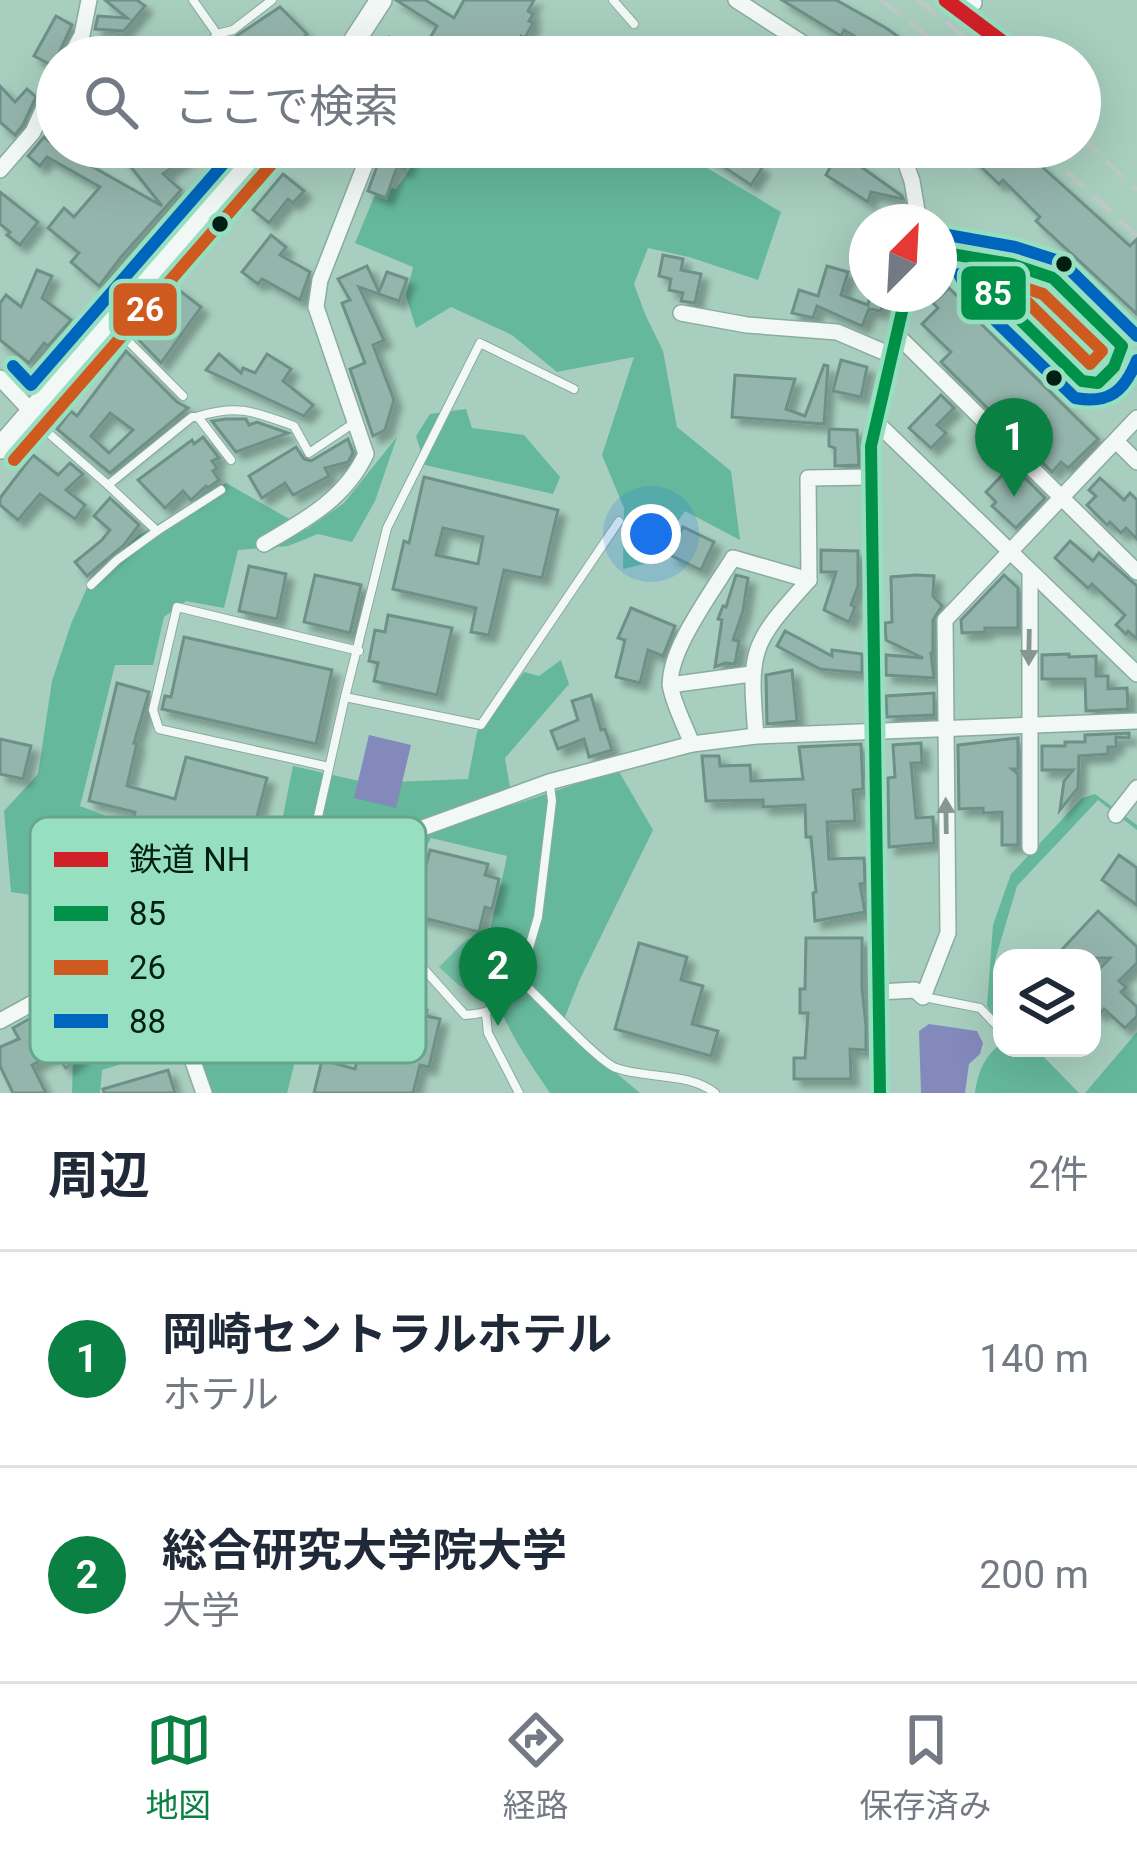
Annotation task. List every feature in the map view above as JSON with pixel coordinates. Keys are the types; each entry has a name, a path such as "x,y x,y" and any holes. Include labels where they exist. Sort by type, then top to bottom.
{"main road":[{"path":"358,36 381,0"},
{"path":"0,448 244,168"}],"street":[{"path":"81,36 89,0"},
{"path":"736,0 792,36"},
{"path":"0,170 36,125"},
{"path":"264,544 332,502 366,454 316,308 320,280 365,168"},
{"path":"907,168 916,204"},
{"path":"880,1093 869,476 871,446 902,312"},
{"path":"681,313 747,326 837,332 891,356"},
{"path":"897,335 1137,572"},
{"path":"0,378 32,412"},
{"path":"878,992 914,989 923,997 948,933 945,620 1137,418"},
{"path":"876,422 1137,674"},
{"path":"1116,441 1137,462"},
{"path":"756,736 751,674 757,646 769,624 808,580 808,478 869,476"},
{"path":"692,744 670,685 672,667 734,559 808,580"},
{"path":"1030,572 1030,847"},
{"path":"670,685 751,674"},
{"path":"426,827 549,782 692,744 756,736 1137,721"},
{"path":"1116,814 1137,789"},
{"path":"0,1021 30,1005"},
{"path":"193,1063 204,1093"}],"lane":[{"path":"193,0 217,34 233,30 272,0"},
{"path":"613,0 634,24"},
{"path":"957,255 1011,264 1053,278 1122,346 1110,372 1098,383 1082,381 983,283 976,271 979,259"},
{"path":"110,324 183,396"},
{"path":"318,817 387,528 480,343 574,389"},
{"path":"108,485 185,422 222,409 240,408 294,426 309,452 355,423"},
{"path":"32,412 46,431 158,531"},
{"path":"198,417 231,460"},
{"path":"91,584 220,490"},
{"path":"345,697 481,725 620,521"},
{"path":"328,767 159,729 153,710 177,608 358,651"},
{"path":"549,782 552,801 538,917 523,968 526,986 611,1067 680,1079 715,1093"},
{"path":"426,971 466,1015 499,1008 526,986"},
{"path":"923,997 980,1009 993,1022"},
{"path":"486,1013 488,1034 519,1093"}],"green space":[{"path":"410,168 707,168 781,212 758,280 648,248 634,284 663,351 677,427 731,471 740,540 685,511 648,563 623,569 624,508 602,455 634,357 557,372 512,335 451,307 416,328 406,296 413,267 355,243 379,185 396,189"},
{"path":"466,409 472,428 524,435 560,477 553,494 425,465 416,436 430,414"},
{"path":"397,437 375,501 352,542 318,534 288,546 238,550 224,608 186,601 164,617 153,665 115,665 80,806 109,817 30,817 30,895 11,892 4,811 38,774 52,681 90,581 138,536 226,483 307,529 344,503"},
{"path":"561,660 569,684 505,758 513,805 618,770 653,830 561,1027 640,1093 550,1093 510,1029 490,975 490,933 507,856 431,838 426,847 426,817 283,817 293,766 368,783 468,779 477,732 524,672 539,676"},
{"path":"1095,794 1137,825 1137,830 1098,800 1017,886 998,949 993,949 993,1016 987,1006 993,925 1011,874 1082,798"},
{"path":"467,939 490,942 488,961 495,991 470,991 439,967"},
{"path":"1137,1032 1137,1093 1085,1093"},
{"path":"991,1053 993,1057 1044,1057 1079,1093 975,1093"},
{"path":"73,1063 125,1063 102,1070 100,1093 72,1093"},
{"path":"185,1063 294,1063 287,1093 199,1093"}],"water":[{"path":"369,735 411,745 396,808 354,798"},
{"path":"929,1024 977,1031 983,1043 980,1054 969,1064 965,1093 921,1093 919,1031"}],"building":[{"path":"105,0 137,0 145,6 124,31 95,29 98,16 127,18"},
{"path":"396,0 425,0 454,18 464,0 534,0 528,11 533,23 526,36 431,36 437,26"},
{"path":"782,0 836,0 897,36 854,36 844,30 841,36"},
{"path":"280,7 307,34 305,36 236,36"},
{"path":"56,16 72,25 67,36 45,36"},
{"path":"0,86 15,102 27,89 36,97 15,135 0,122"},
{"path":"66,168 95,168 162,206 132,168 171,168 163,174 181,190 99,286 71,262 79,253 48,228 64,208 74,217 100,187"},
{"path":"376,168 397,168 386,198 368,191"},
{"path":"726,168 762,168 751,185"},
{"path":"830,168 863,168 903,199 871,192 868,202 826,175"},
{"path":"982,168 1043,168 1130,246 1137,239 1137,314 1036,221 1040,217 1003,180 999,184"},
{"path":"283,174 304,191 293,203 288,199 269,223 253,210"},
{"path":"0,192 38,222 20,245 0,224"},
{"path":"271,235 286,247 280,255 310,272 300,300 262,279 258,284 242,272"},
{"path":"663,255 683,259 681,270 701,274 695,303 681,301 683,293 669,290 671,279 659,276"},
{"path":"367,266 379,292 387,272 407,279 399,301 359,287 384,340 373,345 394,400 385,430 373,436 350,369 365,363 342,303 350,300 338,279"},
{"path":"827,266 848,272 841,295 849,298 849,312 868,312 862,326 817,306 813,318 792,313 799,290 818,296"},
{"path":"37,270 52,276 42,298 71,320 29,363 0,340 0,303 6,295 21,307"},
{"path":"175,287 201,307 161,363 136,337"},
{"path":"957,296 1098,439 1068,468 1061,462 1052,472 941,362 951,352 922,324 934,312 957,312"},
{"path":"126,351 188,408 110,473 57,429 71,411 77,416","holes":["110,413 133,430 109,453 91,436"]},
{"path":"219,354 241,373 243,368 255,373 267,354 291,369 283,381 313,405 304,416 206,370"},
{"path":"841,360 867,367 861,397 833,391"},
{"path":"824,365 828,366 824,424 732,417 735,375 795,379 786,409 805,416"},
{"path":"941,395 954,408 937,425 946,433 931,448 909,428"},
{"path":"246,419 249,425 257,422 288,433 236,452 212,421"},
{"path":"829,429 857,430 859,465 835,466"},
{"path":"203,437 219,458 212,461 219,480 191,500 183,491 165,508 138,480"},
{"path":"348,439 353,453 348,462 325,468 329,476 293,495 285,483 262,498 249,476 296,447 311,461"},
{"path":"33,455 58,475 70,463 83,474 66,490 85,505 75,519 40,494 18,520 0,505 0,498"},
{"path":"1012,465 1045,498 1016,528 992,506 996,502 986,492"},
{"path":"424,477 558,510 542,578 504,570 489,635 471,632 476,608 393,589 404,541 409,543","holes":["443,528 483,537 478,564 436,555"]},
{"path":"1100,478 1124,500 1130,493 1137,500 1137,539 1126,528 1121,533 1110,522 1107,525 1087,505 1096,496 1089,490"},
{"path":"110,498 139,525 123,546 87,576 75,562 110,530 94,516"},
{"path":"683,527 714,542 701,570 670,555"},
{"path":"1070,541 1093,561 1099,553 1137,586 1137,639 1116,625 1125,615 1055,558"},
{"path":"821,550 858,551 858,586 849,622 824,610 836,572 821,572"},
{"path":"249,566 286,574 277,619 239,611"},
{"path":"315,575 361,585 350,633 304,622"},
{"path":"736,575 748,578 733,640 739,641 735,664 715,667 722,620 718,619"},
{"path":"1004,575 1018,588 1018,628 962,633 961,620"},
{"path":"934,576 933,596 942,606 933,620 934,678 886,675 886,655 923,658 886,640 885,623 892,622 891,577"},
{"path":"631,608 675,626 663,656 648,650 640,683 616,677 625,640 618,638"},
{"path":"388,615 452,628 437,695 374,681 378,663 369,661 375,630 385,632"},
{"path":"785,631 832,656 832,650 862,654 862,673 820,669 777,646"},
{"path":"184,637 332,670 316,744 162,709 165,696 171,697"},
{"path":"1042,655 1096,656 1096,676 1108,676 1108,689 1127,688 1128,709 1086,711 1085,679 1042,679"},
{"path":"792,670 797,721 767,724 766,675"},
{"path":"117,683 149,692 127,786 175,799 186,757 267,778 257,817 134,817 135,812 89,801"},
{"path":"934,693 934,715 887,717 886,696"},
{"path":"591,695 612,750 589,757 584,739 558,749 551,731 578,720 572,701"},
{"path":"1129,733 1129,738 1116,737 1116,747 1108,747 1108,754 1079,756 1078,788 1060,810 1064,781 1073,770 1042,770 1042,746 1085,742 1085,735"},
{"path":"1018,738 1018,769 1012,769 1018,774 1018,845 1002,845 1002,812 959,809 958,745"},
{"path":"0,739 31,746 23,779 0,774"},
{"path":"921,743 922,763 911,763 916,818 933,817 934,843 889,847 888,778 895,777 893,745"},
{"path":"861,744 863,789 853,790 855,821 827,822 829,859 864,858 865,883 860,884 865,912 815,921 805,805 763,807 763,800 706,801 702,756 719,756 720,766 750,765 751,781 803,779 799,747"},
{"path":"430,850 488,864 485,875 499,879 492,909 485,907 479,932 426,919"},
{"path":"1119,855 1137,868 1137,905 1102,880"},
{"path":"1098,911 1137,947 1137,963 1119,981 1126,987 1121,992 1137,1007 1137,1016 1125,1028 1104,1009 1101,1013 1101,968 1110,958 1101,958 1101,949 1062,949"},
{"path":"806,938 862,938 866,1050 850,1049 851,1079 794,1079 794,1058 805,1058 808,1013 800,1013 800,989 805,989"},
{"path":"639,943 687,957 681,980 703,986 692,1024 718,1031 711,1056 615,1029"},
{"path":"426,1016 440,1019 429,1067 420,1065 413,1093 314,1093 321,1063 355,1069 356,1063 426,1063"},
{"path":"30,1019 30,1063 36,1063 32,1065 46,1093 13,1093 0,1066 0,1047 19,1039 13,1028"},
{"path":"168,1070 175,1093 104,1093 103,1089"}],"railway":[{"path":"881,0 927,36"},
{"path":"918,0 963,36"},
{"path":"1101,156 1137,190"},
{"path":"1063,168 1137,236"}],"rail line":[{"name":"NH","path":"946,0 994,36"}],"transit line":[{"name":"88","path":"13,366 31,385 220,168"},
{"name":"26","path":"14,460 268,168"},
{"name":"88","path":"957,237 1062,262 1137,336"},
{"name":"85","path":"957,255 1011,264 1053,278 1122,346 1114,367 1098,383 1082,381 983,283 977,271 979,259"},
{"name":"88","path":"959,274 970,296 1075,398 1097,399 1114,393 1137,360"},
{"name":"26","path":"1007,282 1043,294 1102,351 1090,364 1007,282"},
{"name":"85","path":"880,1093 871,446 902,312"}],"place":[{"name":"岡崎セントラルホテル","path":"1014,497"},
{"name":"総合研究大学院大学","path":"498,1026"}]}
